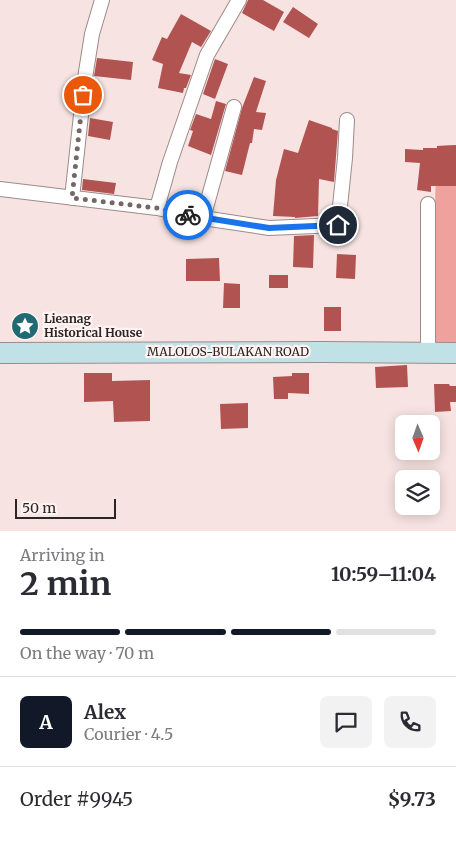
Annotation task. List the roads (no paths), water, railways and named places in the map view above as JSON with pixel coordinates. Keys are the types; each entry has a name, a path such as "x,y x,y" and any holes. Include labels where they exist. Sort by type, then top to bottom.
{"main road":[{"name":"MALOLOS-BULAKAN ROAD","path":"0,353 456,353"}],"street":[{"path":"72,198 85,78 92,34 102,0"},
{"path":"157,208 170,162 207,55 240,0"},
{"path":"203,218 234,107"},
{"path":"0,189 157,208 203,218 269,228 338,225 347,120"},
{"path":"428,204 428,353"}],"place":[{"name":"Lieanag Historical House","path":"25,326"}]}
